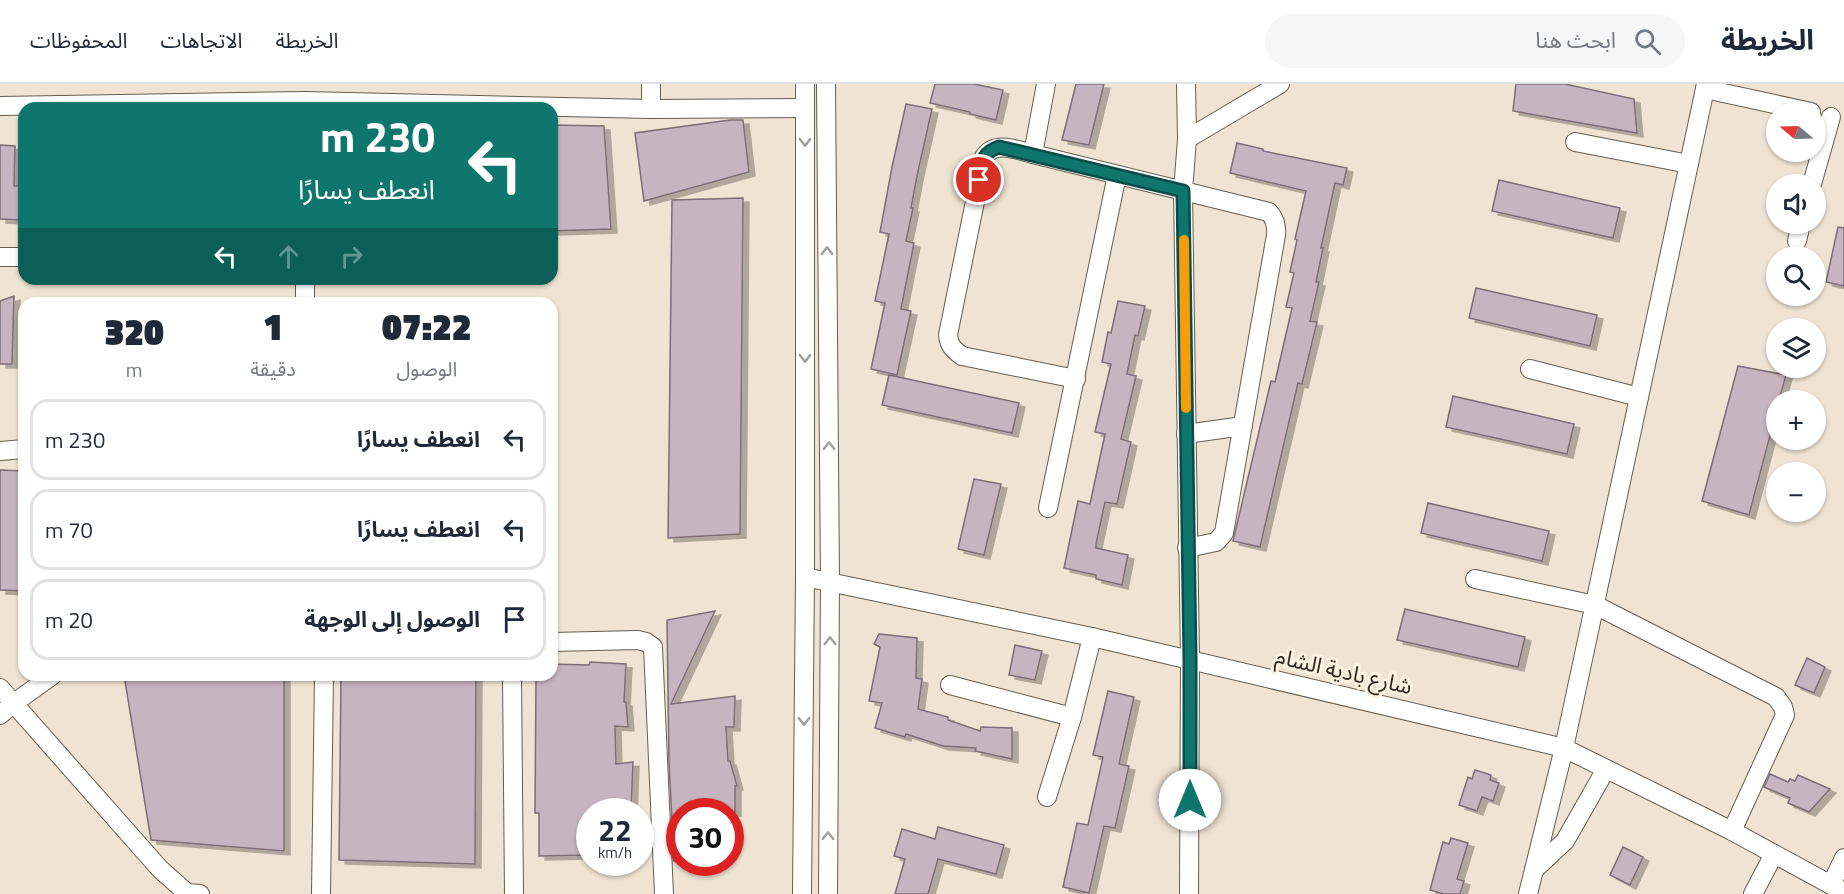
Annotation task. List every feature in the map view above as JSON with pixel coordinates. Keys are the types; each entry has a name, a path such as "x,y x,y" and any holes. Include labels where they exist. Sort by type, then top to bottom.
{"street":[{"path":"651,84 651,109"},
{"path":"802,894 806,577 805,84"},
{"path":"826,84 830,581 828,894"},
{"path":"1033,154 1046,84"},
{"path":"1186,84 1183,191 1190,659 1189,894"},
{"path":"1186,139 1281,84"},
{"path":"1528,894 1564,748 1706,86 1769,102"},
{"path":"152,102 305,98 431,102"},
{"path":"0,106 18,106"},
{"path":"558,106 651,109 805,108"},
{"path":"1575,142 1689,164"},
{"path":"1076,379 962,356 953,350 949,341 948,335 984,157 987,153 999,147 1033,154 1269,212 1277,227 1224,533 1216,542 1187,548"},
{"path":"1048,508 1117,175"},
{"path":"0,256 18,257"},
{"path":"806,330 828,329"},
{"path":"1530,369 1639,397"},
{"path":"1186,434 1243,426"},
{"path":"0,451 18,450"},
{"name":"شارع بادية الشام","path":"806,577 1190,659 1564,748 1732,831 1838,889"},
{"path":"1474,579 1595,605 1776,697 1783,707 1785,716 1732,831"},
{"path":"1047,797 1072,717 1092,637"},
{"path":"558,642 638,640 653,647 664,894"},
{"path":"0,715 44,681"},
{"path":"321,894 324,681"},
{"path":"512,681 514,894"},
{"path":"950,685 1072,717"},
{"path":"0,688 160,869 187,894 200,894"},
{"path":"1534,870 1565,841 1606,769"},
{"path":"1753,894 1774,854"},
{"path":"1838,889 1844,858"}],"building":[{"path":"935,84 974,84 1003,90 996,120 930,103"},
{"path":"1076,84 1104,84 1089,145 1062,140"},
{"path":"1516,84 1565,84 1634,99 1637,133 1513,111"},
{"path":"906,104 932,109 906,241 914,243 901,309 911,311 897,375 871,369 885,303 875,301 889,234 880,232"},
{"path":"743,120 749,172 644,201 635,133"},
{"path":"558,125 604,126 611,229 558,231"},
{"path":"1237,143 1263,149 1263,151 1347,168 1343,185 1335,183 1321,248 1323,248 1316,282 1319,282 1310,321 1317,322 1302,384 1298,383 1260,547 1233,541 1271,381 1275,382 1292,308 1286,307 1294,273 1290,272 1306,191 1230,173"},
{"path":"0,145 15,146 14,186 18,186 18,220 0,219"},
{"path":"1499,180 1620,208 1613,238 1492,211"},
{"path":"743,198 740,534 668,538 672,200"},
{"path":"1838,227 1844,228 1844,286 1826,282"},
{"path":"1476,288 1597,315 1590,346 1469,318"},
{"path":"14,296 12,364 0,364 0,301"},
{"path":"1118,301 1145,306 1138,336 1135,335 1127,374 1136,376 1121,439 1131,442 1117,504 1105,502 1096,544 1096,548 1128,555 1122,585 1096,579 1096,575 1064,568 1078,501 1090,504 1105,434 1095,432 1111,364 1102,362 1108,332 1111,333"},
{"path":"1738,366 1766,371 1766,378 1785,378 1782,390 1766,390 1766,450 1749,515 1702,501"},
{"path":"889,375 1019,403 1012,433 882,405"},
{"path":"1453,396 1574,424 1567,454 1446,427"},
{"path":"0,470 18,471 18,591 0,590"},
{"path":"974,479 1001,484 984,555 958,549"},
{"path":"1428,503 1549,531 1542,561 1421,533"},
{"path":"1405,609 1525,637 1518,667 1397,640"},
{"path":"715,611 671,704 735,696 734,727 726,727 728,761 730,761 737,786 735,786 735,798 671,798 667,620"},
{"path":"879,634 917,638 916,678 922,679 918,709 948,717 948,720 980,731 981,727 1012,728 1012,759 975,751 976,748 943,746 906,734 905,737 875,728 882,703 869,701 880,647 874,644"},
{"path":"1015,645 1042,651 1035,680 1009,675"},
{"path":"1807,658 1825,667 1814,693 1795,685"},
{"path":"590,662 626,664 624,702 626,702 628,727 615,726 616,764 633,762 632,798 576,798 576,855 539,856 539,813 535,813 536,681 558,681 558,664 589,665"},
{"path":"125,681 284,681 284,851 151,840"},
{"path":"341,681 476,681 475,864 339,860"},
{"path":"1108,691 1134,697 1119,764 1129,766 1115,828 1104,826 1089,893 1063,887 1077,823 1088,825 1103,757 1093,755"},
{"path":"1475,770 1491,775 1490,780 1499,783 1493,801 1482,797 1477,811 1459,805 1468,777 1472,779"},
{"path":"1770,774 1788,782 1790,779 1795,781 1798,775 1830,789 1809,812 1788,803 1790,798 1764,787"},
{"path":"938,827 1004,845 996,874 938,859 928,894 895,894 905,859 894,856 902,829 935,839"},
{"path":"1451,838 1468,843 1457,879 1464,881 1460,894 1444,894 1430,890 1443,842 1449,844"},
{"path":"1623,847 1643,857 1630,885 1610,875"}],"slow traffic":[{"path":"1184,240 1186,408"}],"route":[{"path":"979,180 984,157 999,147 1183,191 1190,800"}]}
